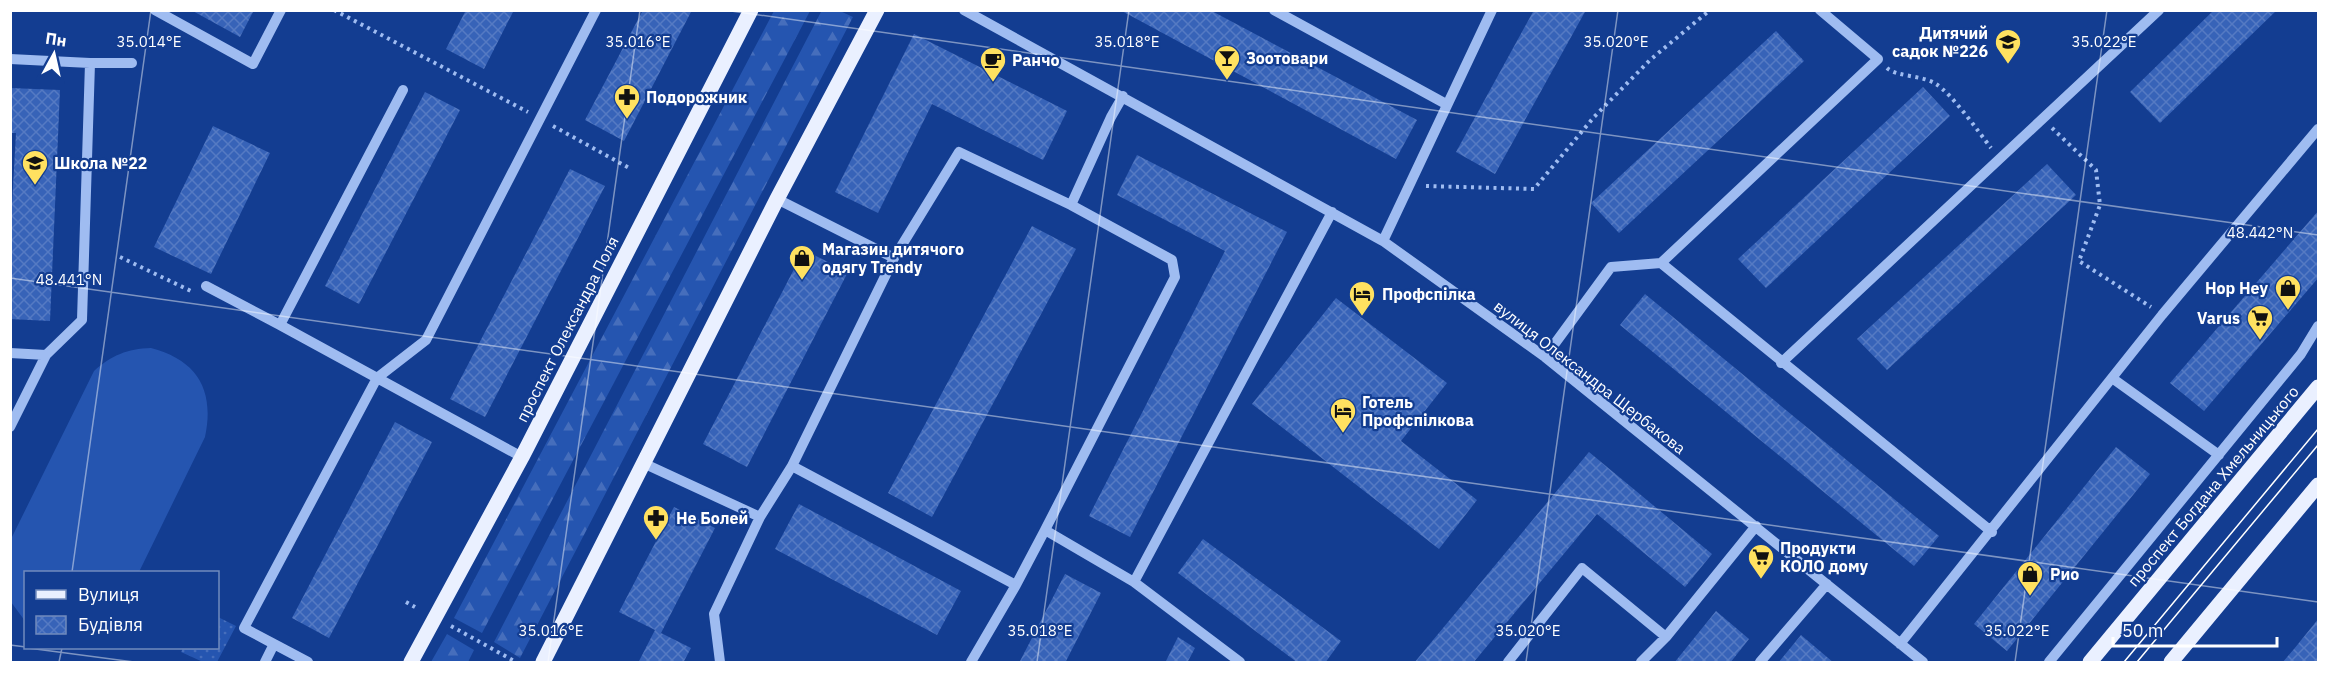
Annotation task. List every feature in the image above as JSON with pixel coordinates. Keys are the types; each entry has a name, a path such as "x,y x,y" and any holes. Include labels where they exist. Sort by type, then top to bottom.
{"main road":[{"name":"проспект Олександра Поля","path":"411,663 522,457 751,10"},
{"path":"543,663 777,200 877,10"},
{"name":"проспект Богдана Хмельницького","path":"2090,663 2319,387"},
{"path":"2171,663 2319,485"}],"street":[{"path":"155,10 253,64 281,10"},
{"path":"308,663 244,628 377,378 426,340 596,10"},
{"name":"вулиця Олександра Щербакова","path":"964,10 1383,241 1545,357 1923,663"},
{"path":"1274,10 1446,104"},
{"path":"1383,241 1492,10"},
{"path":"1545,357 1611,267 1661,263 1878,59 1820,10"},
{"path":"1780,363 2159,10"},
{"path":"10,59 132,63"},
{"path":"10,427 46,355 82,320 90,63"},
{"path":"280,326 403,90"},
{"path":"1071,205 1123,96"},
{"path":"1900,644 1992,532 2162,315 2319,129"},
{"path":"720,663 714,614 760,517 792,466 894,258 959,152 1071,205 1172,260 1175,277 1045,530 972,663"},
{"path":"777,200 894,258"},
{"path":"1134,582 1332,212"},
{"path":"1661,263 1780,363 1992,532"},
{"path":"206,286 522,457"},
{"path":"2049,663 2301,354 2319,326"},
{"path":"10,353 46,355"},
{"path":"2112,378 2219,455"},
{"path":"643,463 760,517"},
{"path":"792,466 1016,585"},
{"path":"1641,663 1666,637 1756,526"},
{"path":"1045,530 1134,582 1240,663"},
{"path":"1508,663 1582,568 1666,637"},
{"path":"1760,663 1827,584"},
{"path":"265,663 274,644"}],"path":[{"path":"334,10 539,118 631,170"},
{"path":"1408,186 1534,189 1593,117 1650,60 1710,10"},
{"path":"1878,59 1892,72 1918,75 1938,85 2000,159"},
{"path":"2043,119 2096,170 2100,205 2079,261 2162,315"},
{"path":"406,602 415,607"},
{"path":"450,626 516,663"}],"green space":[{"path":"822,10 840,11 853,17 520,658 494,642"},
{"path":"774,11 810,11 482,633 454,618"},
{"path":"151,348 167,353 191,369 199,379 207,405 205,437 139,571 24,571 24,620 11,602 11,539 94,371 120,354"},
{"path":"219,618 236,626 217,662 203,662 181,652 182,649 219,649"},
{"path":"447,634 474,650 468,662 431,662"}],"building":[{"path":"191,10 254,10 240,37"},
{"path":"466,10 514,10 484,69 446,49"},
{"path":"643,10 692,10 624,141 585,120"},
{"path":"1120,10 1210,10 1417,120 1396,159"},
{"path":"1534,10 1586,10 1495,174 1456,152"},
{"path":"2214,10 2277,10 2160,123 2130,92"},
{"path":"1776,31 1804,61 1619,233 1591,203"},
{"path":"914,34 1067,111 1043,160 932,104 878,213 835,192"},
{"path":"1923,87 1950,116 1766,288 1738,259"},
{"name":"Школа №22","path":"10,88 60,90 50,321 10,319 10,240 16,133 10,133"},
{"path":"425,92 460,110 359,304 325,286"},
{"path":"213,126 270,153 211,274 154,247"},
{"path":"1137,155 1287,232 1130,537 1089,516 1225,251 1117,195"},
{"path":"2047,164 2076,195 1887,370 1857,339"},
{"path":"570,169 605,186 485,417 450,399"},
{"path":"2319,210 2319,277 2204,411 2170,383"},
{"path":"1032,226 1076,249 932,517 888,493"},
{"path":"804,250 848,272 747,467 703,444"},
{"path":"1645,294 1939,536 1914,566 1620,325"},
{"path":"1336,298 1447,383 1401,441 1477,500 1439,549 1252,404"},
{"path":"395,422 432,442 329,638 292,618"},
{"path":"2116,447 2150,474 2007,651 1974,624"},
{"path":"1589,452 1712,554 1685,587 1597,514 1473,663 1414,663"},
{"path":"799,504 961,591 937,635 775,549"},
{"path":"674,507 715,528 661,633 691,648 683,663 638,663 655,630 619,612"},
{"path":"1203,539 1341,641 1325,663 1298,663 1178,573"},
{"path":"1065,574 1101,593 1065,663 1019,663"},
{"path":"1716,611 1749,639 1730,663 1674,663"},
{"path":"2319,618 2319,663 2282,663 2294,649"},
{"path":"1801,635 1834,663 1778,663"},
{"path":"1178,637 1195,648 1187,663 1165,663"}],"tram line":[{"path":"2124,662 2318,429"},
{"path":"2137,662 2318,445"}],"place":[{"name":"Дитячий садок №226","path":"2008,65"},
{"name":"Зоотовари","path":"1227,81"},
{"name":"Ранчо","path":"993,83"},
{"name":"Подорожник","path":"627,120"},
{"name":"Школа №22","path":"35,186"},
{"name":"Магазин дитячого одягу Trendy","path":"802,281"},
{"name":"Hop Hey","path":"2288,311"},
{"name":"Профспілка","path":"1362,317"},
{"name":"Varus","path":"2260,341"},
{"name":"Готель Профспілкова","path":"1343,434"},
{"name":"Не Болей","path":"656,541"},
{"name":"Продукти КОЛО дому","path":"1761,580"},
{"name":"Рио","path":"2030,597"}]}
